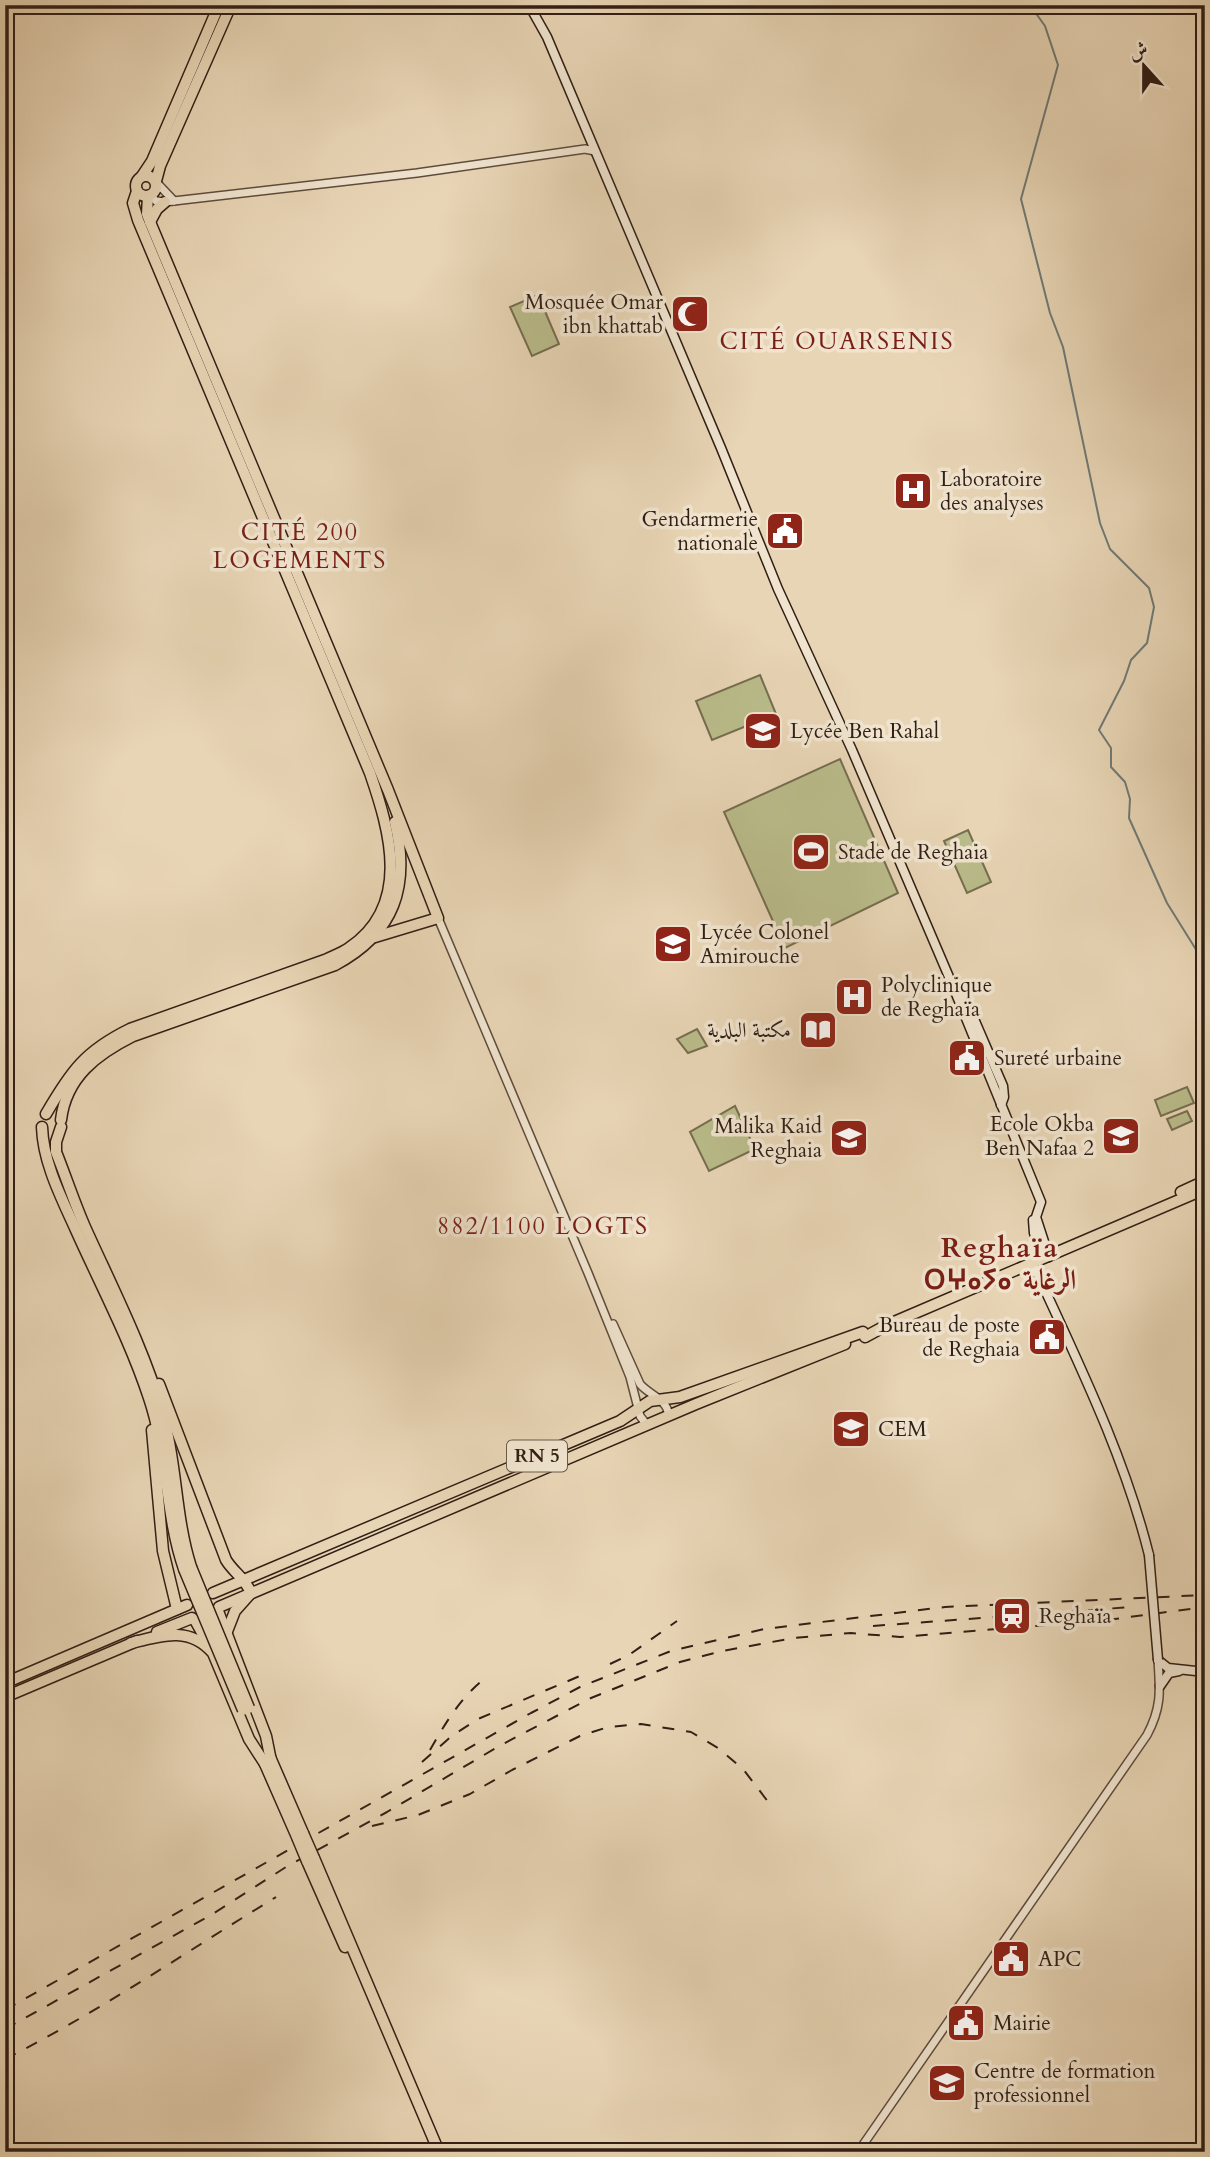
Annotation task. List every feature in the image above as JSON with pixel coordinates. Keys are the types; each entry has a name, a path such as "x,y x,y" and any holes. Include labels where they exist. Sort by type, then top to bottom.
{"main road":[{"path":"219,5 152,161 136,182 137,191 133,203 370,773 386,817 392,869 380,913 368,932 349,948 325,960 130,1029 110,1039 91,1051 76,1066 41,1119 46,1152 62,1197 132,1342 161,1387 226,1560 236,1573 245,1579 251,1593 235,1611 226,1634"},
{"path":"231,5 160,166 155,191 149,196 147,214 439,918 375,937"},
{"path":"529,5 547,37 778,589 855,758 952,984 962,991 1003,1086 1004,1097 1001,1105 1041,1202 1038,1211 1041,1260 1079,1367 1132,1496 1149,1555 1158,1660 1168,1668 1205,1672"},
{"path":"142,176 149,176 156,182"},
{"path":"137,191 149,196"},
{"path":"150,222 157,209 170,202"},
{"path":"388,790 401,862 399,885 393,906 375,937 356,954 335,965 133,1036 111,1047 89,1063 75,1080 63,1107 56,1152 163,1415 172,1457 188,1568 269,1764 439,2152"},
{"path":"46,1114 57,1114 61,1124"},
{"path":"42,1127 53,1133 61,1124"},
{"name":"RN 5","path":"219,1609 684,1409 1041,1260 1182,1195 1205,1181"},
{"name":"RN 5","path":"1182,1195 1205,1189"},
{"name":"RN 5","path":"212,1593 620,1421 647,1402 680,1396 864,1334"},
{"path":"132,1342 152,1429 163,1551 182,1607 193,1619 213,1653 249,1739 269,1764"},
{"path":"680,1396 684,1409"},
{"path":"223,1588 226,1560"},
{"path":"5,1683 182,1607 194,1592 203,1590 216,1597 226,1634 266,1736 269,1764"},
{"path":"5,1697 162,1630 193,1619 206,1622 219,1609"},
{"path":"157,1618 162,1630"},
{"path":"131,1643 164,1635 183,1634 200,1641 213,1653"},
{"path":"1160,1686 1169,1673 1181,1670"},
{"path":"311,1859 432,2152"}],"street":[{"path":"149,196 156,201 170,202 586,149 595,151"},
{"path":"156,182 170,202"},
{"path":"439,918 588,1273 640,1384 666,1405 669,1416"},
{"path":"588,1273 630,1377 638,1409 647,1425"},
{"path":"858,2152 1147,1735 1160,1703 1158,1660"}],"green space":[{"path":"538,295 559,344 532,356 510,307"},
{"path":"760,675 776,714 712,740 696,701"},
{"name":"Stade de Reghaia","path":"840,759 898,893 785,948 724,812"},
{"path":"968,830 991,882 967,893 944,841"},
{"path":"697,1029 707,1046 688,1053 677,1039"},
{"path":"1187,1087 1194,1103 1161,1116 1155,1100"},
{"path":"735,1106 755,1149 709,1171 690,1132"},
{"path":"1187,1111 1192,1121 1172,1130 1167,1119"}],"waterway":[{"path":"1030,5 1045,26 1058,65 1021,199 1050,313 1063,347 1100,523 1110,549 1149,588 1154,607 1147,643 1131,660 1124,681 1099,730 1111,748 1111,767 1125,782 1130,799 1129,818 1167,903 1205,964"},
{"path":"1205,1981 1200,1989 1205,1994"}],"railway":[{"path":"5,2010 531,1713 580,1687 671,1651 764,1629 945,1607 1205,1595"},
{"path":"873,1626 1131,1607"},
{"path":"5,2029 211,1915 286,1867 501,1745 591,1698 680,1662 722,1651 794,1638 851,1633 900,1637 1107,1620 1205,1607"},
{"path":"610,1664 629,1655 677,1621"},
{"path":"422,1762 453,1735 478,1719 587,1673"},
{"path":"430,1750 462,1700 488,1676"},
{"path":"372,1826 418,1815 470,1794 580,1736 608,1727 641,1724 691,1732 718,1748 743,1769 769,1803"},
{"path":"5,2059 108,2002 276,1897"}],"place":[{"name":"Mosquée Omar ibn khattab","path":"690,314"},
{"name":"Laboratoire des analyses","path":"913,491"},
{"name":"Gendarmerie nationale","path":"785,531"},
{"name":"Lycée Ben Rahal","path":"763,731"},
{"name":"Stade de Reghaia","path":"811,852"},
{"name":"Lycée Colonel Amirouche","path":"673,944"},
{"name":"Polyclinique de Reghaïa","path":"854,997"},
{"name":"مكتبة البلدية","path":"818,1030"},
{"name":"Sureté urbaine","path":"967,1058"},
{"name":"Ecole Okba Ben Nafaa 2","path":"1121,1136"},
{"name":"Malika Kaid Reghaia","path":"849,1138"},
{"name":"Bureau de poste de Reghaia","path":"1047,1337"},
{"name":"CEM","path":"851,1429"},
{"name":"Reghaïa","path":"1012,1616"},
{"name":"APC","path":"1011,1959"},
{"name":"Mairie","path":"966,2023"},
{"name":"Centre de formation professionnel","path":"947,2083"}],"district":[{"name":"CITÉ OUARSENIS","path":"837,341"},
{"name":"CITÉ 200 LOGEMENTS","path":"300,546"},
{"name":"882/1100 LOGTS","path":"543,1226"},
{"name":"Reghaïa ⵔⵖⴰⵢⴰ الرغاية","path":"1000,1264"}]}
